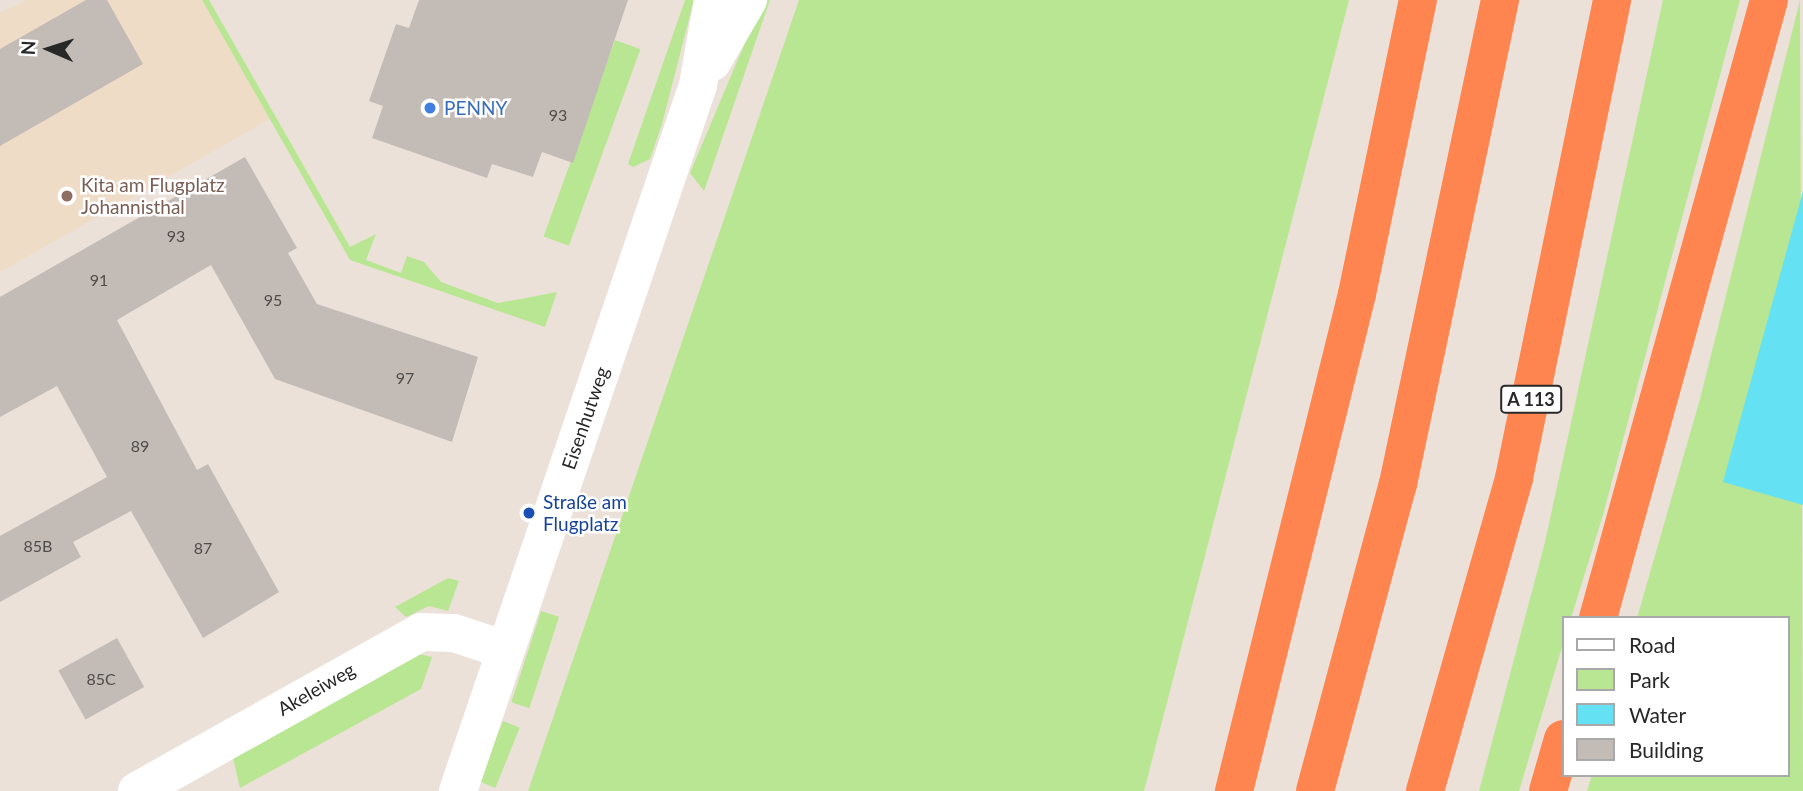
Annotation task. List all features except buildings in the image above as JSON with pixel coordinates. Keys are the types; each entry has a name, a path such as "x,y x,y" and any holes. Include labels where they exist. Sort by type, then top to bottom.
{"highway":[{"path":"1234,791 1357,294 1418,0"},
{"path":"1315,791 1398,484 1500,0"},
{"name":"A 113","path":"1425,791 1514,478 1612,0"},
{"path":"1599,616 1769,0"},
{"path":"1548,791 1562,742"}],"street":[{"name":"Eisenhutweg","path":"457,791 698,85 713,0"},
{"name":"Eisenhutweg","path":"698,85 748,0"},
{"name":"Akeleiweg","path":"137,791 422,632 454,633 505,650"}],"shaded area":[{"name":"Kita am Flugplatz Johannisthal","path":"27,0 202,0 270,119 0,272 0,13"}],"green space":[{"path":"202,0 209,0 350,247 376,234 366,260 401,273 407,256 424,262 441,282 498,303 557,292 545,327 350,260"},
{"path":"685,0 694,0 662,124 650,159 633,167 628,164"},
{"path":"763,0 770,0 704,191 690,173"},
{"path":"799,0 1349,0 1144,791 528,791"},
{"path":"1663,0 1740,0 1603,515 1572,616 1562,616 1562,647 1519,791 1479,791 1545,542"},
{"path":"1800,0 1803,791 1587,791 1591,777 1789,777 1789,616 1638,616 1700,399"},
{"path":"615,40 640,49 569,246 544,236"},
{"path":"448,578 459,581 448,611 429,606 406,617 395,607"},
{"path":"541,611 559,617 529,708 511,702"},
{"path":"419,654 432,657 421,689 240,788 233,758"},
{"path":"503,721 520,728 495,788 479,781"}],"water":[{"path":"1803,191 1803,505 1723,482"}],"place":[{"name":"PENNY","path":"430,108"},
{"name":"Kita am Flugplatz Johannisthal","path":"67,196"},
{"name":"Straße am Flugplatz","path":"529,513"}]}
